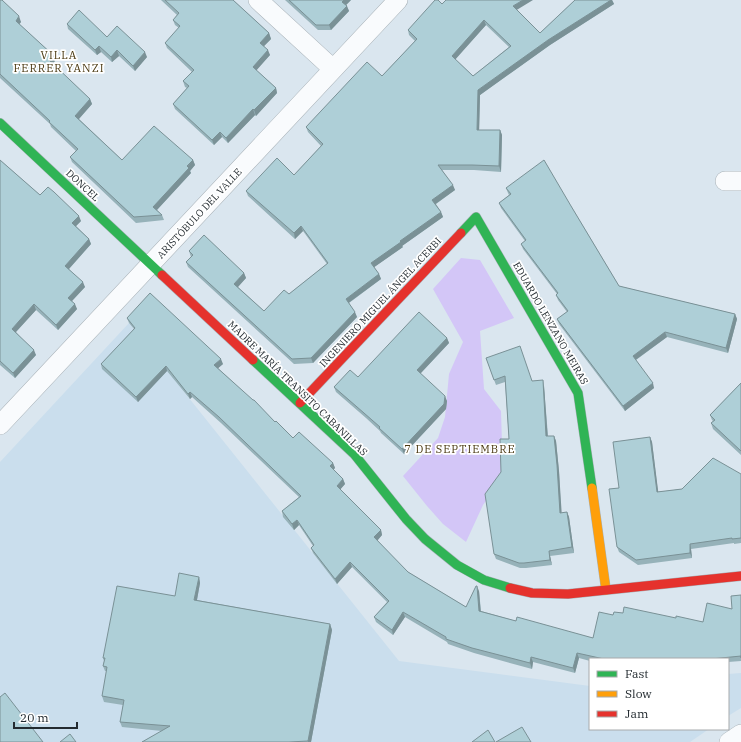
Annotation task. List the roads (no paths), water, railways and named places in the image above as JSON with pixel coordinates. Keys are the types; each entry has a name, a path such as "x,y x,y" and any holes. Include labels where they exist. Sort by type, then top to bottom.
{"street":[{"path":"258,0 333,69"},
{"name":"ARISTÓBULO DEL VALLE","path":"0,425 398,0"},
{"name":"DONCEL","path":"0,123 150,264"},
{"name":"INGENIERO MIGUEL ÁNGEL ACERBI","path":"300,403 476,217"},
{"name":"EDUARDO LENZANO MEIRAS","path":"476,217 578,393 606,590"},
{"name":"MADRE MARÍA TRANSITO CABANILLAS","path":"150,264 354,454 406,519 425,539 457,565 484,580 532,593 568,594 741,576"},
{"path":"729,742 741,734"}],"district":[{"name":"VILLA FERRER YANZI","path":"59,61"},
{"name":"7 DE SEPTIEMBRE","path":"460,449"}]}
